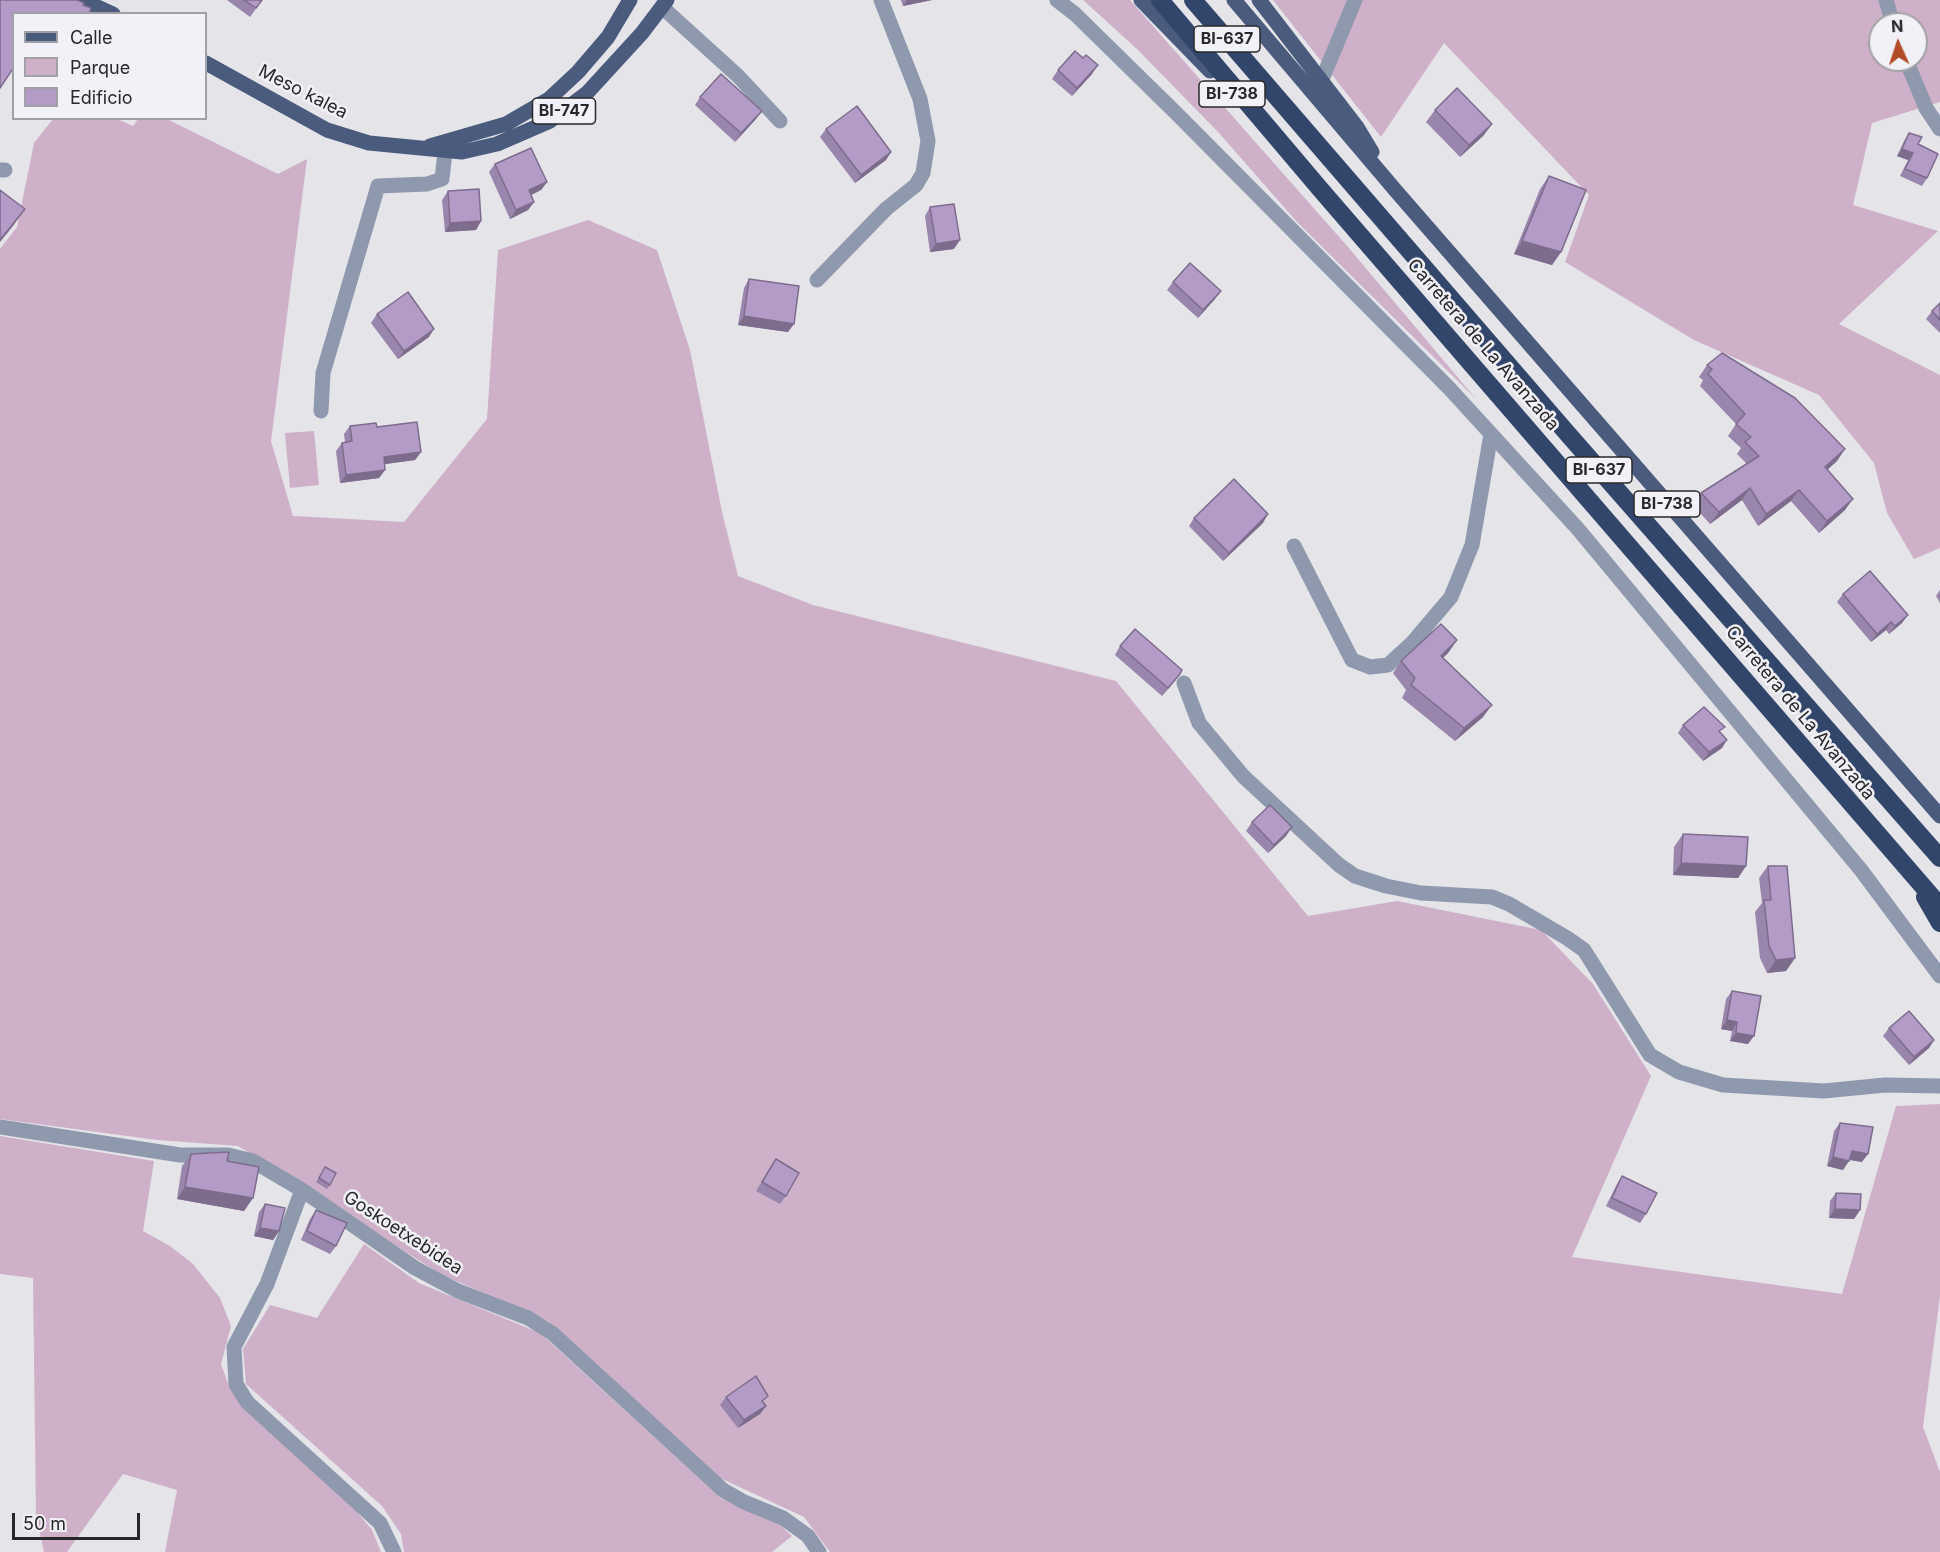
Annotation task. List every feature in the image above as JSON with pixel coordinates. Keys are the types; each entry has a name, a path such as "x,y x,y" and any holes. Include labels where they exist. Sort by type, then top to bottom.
{"highway":[{"name":"Carretera de La Avanzada","path":"1160,0 1321,190 1940,906"},
{"name":"Carretera de La Avanzada","path":"1193,0 1567,433 1940,858"},
{"path":"1206,0 1261,79"},
{"path":"1913,877 1940,923"}],"main road":[{"path":"82,0 109,12"},
{"name":"BI-747","path":"422,148 506,124 549,99 578,72 608,37 630,0"},
{"name":"BI-738","path":"1141,0 1321,190"},
{"name":"BI-738","path":"1234,0 1395,191 1940,816"},
{"path":"1259,0 1357,127 1395,191"},
{"name":"BI-747","path":"422,148 462,152 497,144 550,121 587,93 664,4"},
{"name":"Meso kalea","path":"207,64 327,130 369,143 422,148"}],"street":[{"path":"817,280 886,208 916,185 923,173 928,141 920,99 881,0"},
{"path":"1057,0 1075,14 1184,121 1491,434 1578,529 1861,870 1940,976"},
{"path":"1321,82 1355,0"},
{"path":"664,4 738,76 780,121"},
{"path":"1911,72 1926,108 1940,129"},
{"path":"321,411 322,373 378,186 427,184 442,179 445,152"},
{"path":"1294,546 1352,660 1370,667 1388,665 1412,643 1451,597 1472,545 1491,434"},
{"path":"1184,683 1199,723 1243,776 1339,865 1355,876 1386,886 1421,893 1492,897 1509,904 1567,938 1584,950 1650,1055 1679,1072 1723,1085 1824,1091 1885,1085 1940,1086"},
{"name":"Goskoetxebidea","path":"0,1126 180,1155 228,1155 253,1161 302,1190 416,1268 458,1291 528,1318 552,1333 723,1490 744,1502 783,1518 807,1536 819,1552"},
{"path":"302,1190 267,1284 234,1347 236,1384 247,1402 380,1523 393,1552"}],"green space":[{"path":"1083,0 1130,0 1348,247 1476,399 1297,222 1219,133 1137,49"},
{"path":"1273,0 1940,0 1940,102 1872,123 1853,205 1938,231 1839,324 1940,375 1940,548 1914,559 1887,513 1874,463 1819,395 1694,340 1565,262 1589,195 1444,43 1381,137"},
{"path":"52,120 119,120 133,126 137,120 169,120 278,174 307,159 271,441 293,516 404,522 487,419 498,250 588,220 657,250 690,350 722,512 738,576 813,605 1116,681 1308,916 1397,901 1541,930 1593,984 1651,1076 1572,1257 1842,1294 1896,1106 1940,1104 1940,1296 1923,1427 1940,1472 1940,1552 830,1552 804,1517 720,1478 548,1321 442,1275 238,1146 157,1140 0,1119 0,249 17,227 34,143"},
{"path":"314,431 319,485 290,488 285,433"},
{"path":"0,1136 154,1161 143,1231 170,1246 193,1264 220,1298 231,1326 221,1364 229,1386 244,1409 350,1503 372,1530 381,1552 165,1552 177,1490 123,1474 67,1552 44,1552 36,1516 33,1278 0,1274"},
{"path":"364,1244 419,1283 540,1333 721,1498 777,1522 792,1536 772,1552 404,1552 401,1534 382,1506 246,1384 243,1349 270,1305 317,1318"}],"building":[{"path":"0,0 77,0 91,8 90,12 12,12 12,70 0,88"},
{"path":"244,0 262,0 256,8"},
{"path":"1075,51 1083,58 1086,55 1098,65 1077,88 1058,70"},
{"path":"721,74 762,111 741,133 700,97"},
{"path":"1457,88 1492,124 1469,145 1435,110"},
{"path":"857,106 891,152 861,175 826,129"},
{"path":"1909,133 1922,137 1918,144 1938,154 1927,178 1905,169 1913,153 1902,149"},
{"path":"531,148 547,182 529,190 534,202 516,210 495,164"},
{"path":"1549,176 1586,190 1561,252 1522,241"},
{"path":"479,189 481,221 450,223 448,191"},
{"path":"0,190 25,209 0,240"},
{"path":"954,204 960,240 936,244 930,207"},
{"path":"1190,263 1221,291 1203,310 1173,282"},
{"path":"749,279 799,286 794,324 744,316"},
{"path":"408,292 434,329 404,351 377,314"},
{"path":"1940,303 1940,320 1932,311"},
{"path":"1722,353 1795,398 1845,449 1825,467 1853,499 1827,521 1799,490 1766,514 1750,488 1719,512 1701,493 1759,456 1745,442 1751,437 1736,424 1745,414 1708,374 1712,369 1707,365"},
{"path":"417,422 421,452 384,457 385,470 346,475 342,443 352,441 350,426 376,423 377,427"},
{"path":"1234,479 1268,514 1229,553 1194,518"},
{"path":"1870,571 1908,615 1895,626 1891,622 1877,634 1843,594"},
{"path":"1441,624 1457,640 1441,656 1492,705 1464,728 1411,685 1415,678 1401,661"},
{"path":"1135,629 1182,670 1168,688 1120,646"},
{"path":"1704,707 1725,727 1719,731 1727,740 1709,752 1683,725"},
{"path":"1270,805 1292,827 1274,845 1252,822"},
{"path":"1683,834 1748,837 1746,866 1681,863"},
{"path":"1768,866 1787,866 1795,958 1776,960 1769,946 1764,900 1771,900"},
{"path":"1732,991 1761,996 1754,1036 1736,1033 1737,1022 1727,1020"},
{"path":"1909,1011 1934,1040 1914,1057 1889,1028"},
{"path":"1840,1123 1873,1127 1868,1154 1852,1151 1849,1161 1833,1157"},
{"path":"229,1152 227,1161 259,1167 253,1198 185,1187 191,1154"},
{"path":"776,1159 799,1173 786,1196 762,1182"},
{"path":"325,1167 336,1173 330,1185 319,1178"},
{"path":"1622,1176 1657,1193 1646,1214 1612,1198"},
{"path":"1836,1193 1861,1194 1860,1210 1835,1209"},
{"path":"265,1204 285,1208 279,1231 260,1228"},
{"path":"316,1210 347,1223 336,1246 307,1231"},
{"path":"756,1376 768,1396 762,1401 766,1406 744,1420 726,1397"}]}
